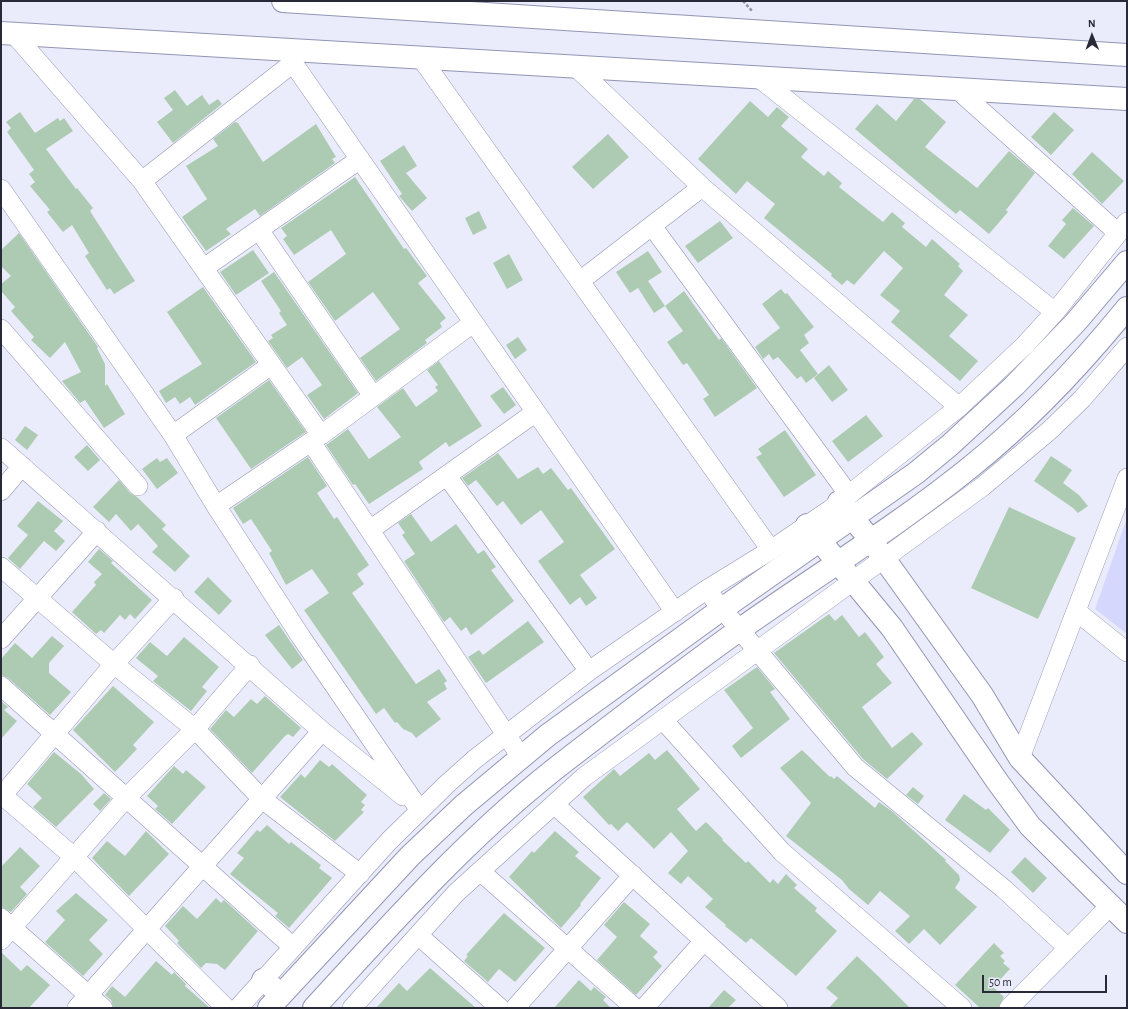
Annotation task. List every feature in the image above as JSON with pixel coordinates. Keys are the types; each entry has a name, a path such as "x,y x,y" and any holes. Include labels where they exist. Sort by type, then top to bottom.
{"main road":[{"path":"283,1 1127,55"},
{"path":"7,34 287,56 421,58 958,90 1125,102"},
{"path":"263,980 275,1001 437,830 521,757 548,735 722,609 847,505 916,472 982,416 1045,355 1099,296 1127,262"},
{"path":"314,1008 431,881 497,818 567,760 740,630 934,496 1002,440 1065,379 1127,308"},
{"path":"847,505 870,540 982,695 1020,758 1127,873"},
{"path":"813,533 892,628 931,688 1030,826 1127,922"}],"street":[{"path":"7,34 142,180 271,365 370,530 505,736 521,757"},
{"path":"142,180 287,56 675,612"},
{"path":"421,58 771,550"},
{"path":"576,67 702,187 960,407"},
{"path":"759,78 1055,312"},
{"path":"652,226 847,505 960,407 1025,345 1055,312 1123,227 958,90"},
{"path":"204,268 360,159"},
{"path":"580,281 702,187"},
{"path":"1,189 174,435 216,506 301,637 420,809"},
{"path":"259,230 373,396"},
{"path":"216,506 316,438 473,322"},
{"path":"1,329 138,486"},
{"path":"358,1006 456,893 584,777 756,650 885,559 982,487 1017,459 1082,398 1127,347"},
{"path":"174,435 271,365"},
{"path":"370,530 536,412"},
{"path":"1,448 250,665 322,731 420,809"},
{"path":"1,491 22,466"},
{"path":"447,476 590,671"},
{"path":"1020,758 1126,482"},
{"path":"1,640 97,531"},
{"path":"238,1008 420,809 475,759 590,671 706,590 771,550 813,533"},
{"path":"1,567 114,664 195,729 262,799 360,874"},
{"path":"706,590 855,768 1004,889 1068,948"},
{"path":"174,598 114,664 2,796 74,858 226,1008"},
{"path":"1076,611 1127,652"},
{"path":"103,1008 83,1002 4,928 74,858 126,798 195,729 250,665"},
{"path":"1,686 293,947"},
{"path":"663,720 782,852 962,1008"},
{"path":"83,1002 322,731"},
{"path":"554,804 778,1008"},
{"path":"480,871 635,1008"},
{"path":"515,1008 633,875"},
{"path":"1009,1008 1110,906"},
{"path":"418,935 500,1008"},
{"path":"644,1008 704,941"}],"shaded area":[{"path":"1127,518 1127,634 1095,609"}],"building":[{"path":"175,90 187,106 202,95 209,105 218,99 222,104 173,143 157,122 173,110 164,98"},
{"path":"914,99 920,99 946,122 925,147 977,188 1009,151 1035,173 1006,210 1008,212 989,234 960,210 956,214 855,129 877,104 896,121"},
{"path":"750,101 768,117 777,107 789,117 781,126 808,149 801,157 824,176 828,171 842,183 839,187 883,222 892,212 905,223 902,227 926,247 932,239 960,264 958,266 963,271 944,295 968,315 949,336 978,361 960,381 891,322 900,311 880,295 903,268 884,251 854,285 847,280 842,285 831,276 832,274 764,218 775,204 747,181 736,194 698,159"},
{"path":"20,112 35,133 58,118 60,121 64,118 73,131 46,149 76,189 77,188 93,208 90,211 135,281 114,294 110,288 107,290 85,256 89,253 72,225 63,232 47,212 50,210 30,186 35,182 29,174 34,170 7,132 11,128 6,122"},
{"path":"1054,112 1074,130 1051,155 1031,137"},
{"path":"235,122 238,123 263,162 316,124 336,157 332,159 335,163 260,216 255,209 226,229 231,234 206,251 182,217 207,199 186,166 218,146 213,139"},
{"path":"608,134 629,157 593,189 572,167"},
{"path":"404,145 417,166 406,173 427,198 412,211 399,196 402,194 380,161"},
{"path":"1092,152 1124,181 1102,204 1072,174"},
{"path":"355,177 404,249 406,248 427,276 418,283 446,318 440,323 442,327 425,340 427,343 376,381 360,358 400,329 373,292 335,321 308,282 346,254 331,230 294,255 283,239 287,236 281,228"},
{"path":"1073,208 1094,226 1064,259 1048,246 1066,224 1062,220"},
{"path":"479,211 487,228 473,235 465,218"},
{"path":"720,221 733,238 698,263 685,246"},
{"path":"19,233 98,347 97,348 105,364 105,386 107,384 125,414 104,428 85,400 80,403 62,381 81,372 65,342 50,358 31,340 34,337 11,311 15,307 1,291 1,284 11,276 1,266 1,250"},
{"path":"253,250 269,273 236,295 220,272"},
{"path":"648,251 662,272 648,281 665,306 654,313 638,288 630,293 616,272"},
{"path":"509,254 523,280 507,289 493,263"},
{"path":"274,272 358,393 324,419 307,395 322,385 302,357 287,368 268,341 273,338 271,335 287,325 279,313 281,311 261,281"},
{"path":"203,287 256,362 195,405 190,397 180,404 175,397 166,403 159,391 202,364 167,312"},
{"path":"781,289 785,294 787,293 814,327 804,335 809,343 800,350 818,374 806,383 801,376 797,379 778,357 773,360 769,354 763,359 755,347 780,328 762,304"},
{"path":"684,291 719,340 721,338 757,388 715,417 703,399 709,395 687,363 683,365 667,342 683,331 665,306"},
{"path":"518,337 527,350 515,359 506,345"},
{"path":"439,361 482,426 449,447 446,442 419,462 423,469 369,504 355,484 353,485 326,445 348,429 369,459 401,437 377,407 403,388 416,407 438,391 435,387 438,385 427,370"},
{"path":"829,365 848,390 832,402 814,378"},
{"path":"269,380 306,432 251,469 216,418"},
{"path":"503,387 516,405 504,414 490,396"},
{"path":"866,415 883,436 848,462 832,441"},
{"path":"25,426 38,435 27,450 15,440"},
{"path":"785,430 816,475 784,497 756,457 762,454 758,449"},
{"path":"87,445 100,460 88,471 74,457"},
{"path":"498,453 518,479 538,467 543,474 551,468 568,490 571,488 615,549 580,575 597,598 586,606 580,597 570,605 538,561 564,542 541,510 521,525 503,501 497,506 476,480 468,486 462,478"},
{"path":"1051,456 1072,470 1063,483 1079,495 1088,506 1078,513 1034,481"},
{"path":"308,457 327,486 317,493 334,519 337,517 369,565 357,574 364,584 352,593 416,684 439,669 447,681 444,683 447,689 427,702 441,719 416,738 412,733 403,729 397,722 395,723 384,708 376,714 304,610 329,593 312,569 286,585 269,553 272,551 251,519 243,524 233,508"},
{"path":"157,458 160,462 167,458 178,473 157,489 142,469"},
{"path":"119,480 130,493 137,497 166,525 162,529 190,556 175,572 152,552 158,546 138,524 131,531 116,514 109,522 93,507"},
{"path":"38,501 63,521 54,531 65,541 56,551 44,541 20,569 8,558 28,535 17,526"},
{"path":"1009,507 1076,538 1038,619 971,588"},
{"path":"411,514 431,542 456,524 478,554 484,550 496,567 491,570 514,601 471,635 466,627 461,631 450,617 444,622 404,561 415,554 402,535 405,533 398,523"},
{"path":"99,549 113,561 111,563 152,600 135,619 130,614 125,620 120,615 104,633 101,630 96,634 72,612 96,585 94,582 102,574 88,562"},
{"path":"208,577 232,601 219,615 194,592"},
{"path":"829,614 835,621 842,615 859,637 865,632 884,657 876,664 892,683 862,707 892,748 912,732 923,744 887,779 863,759 774,653"},
{"path":"528,621 544,642 486,683 468,657 479,650 483,655"},
{"path":"279,625 303,660 292,669 265,635"},
{"path":"52,636 64,646 49,663 49,673 71,692 50,715 8,678 1,675 1,659 15,643 32,658"},
{"path":"184,637 219,667 202,687 207,691 191,711 153,681 158,676 136,658 150,642 167,656"},
{"path":"757,667 775,689 770,692 790,719 741,758 732,746 753,728 724,690"},
{"path":"113,686 154,722 133,745 137,749 115,772 73,730"},
{"path":"265,696 301,728 293,737 288,734 285,736 252,773 210,729 226,710 234,717 251,699 257,704"},
{"path":"1,701 8,707 4,710 17,721 1,739"},
{"path":"667,750 700,789 677,809 696,831 706,822 746,863 748,861 770,883 773,879 778,884 786,874 797,885 794,888 817,908 815,911 837,931 796,976 751,938 746,943 725,926 726,925 705,907 713,899 688,876 681,884 668,873 688,851 671,832 654,849 627,822 618,831 611,824 609,825 583,797 614,769 620,776 649,753 655,760"},
{"path":"802,750 830,777 831,776 834,779 837,776 875,808 879,802 893,812 946,860 945,861 959,875 960,880 955,888 977,907 940,945 924,929 909,944 895,931 910,916 880,891 868,905 849,889 842,880 786,836 811,803 780,768"},
{"path":"54,752 81,774 94,789 56,827 33,807 42,798 27,784"},
{"path":"320,760 329,767 332,764 367,795 361,802 365,805 361,810 364,812 335,841 280,797 301,774 305,778"},
{"path":"174,766 183,774 186,770 206,787 172,824 155,809 158,806 147,796"},
{"path":"913,787 924,796 918,804 906,795"},
{"path":"104,793 111,799 100,811 93,804"},
{"path":"964,794 986,810 988,808 1010,830 990,853 945,820"},
{"path":"267,825 289,844 291,842 321,865 319,868 332,878 289,928 275,916 278,913 230,874 244,858 237,853 257,830 260,832"},
{"path":"146,831 169,854 129,896 92,858 107,841 125,856"},
{"path":"555,831 579,852 575,856 601,878 580,904 581,905 561,928 509,877 532,851 534,853"},
{"path":"20,847 40,866 20,887 27,894 11,912 1,907 1,867"},
{"path":"1025,857 1047,878 1033,893 1011,872"},
{"path":"76,893 108,920 89,940 103,954 83,976 45,942 65,920 56,911"},
{"path":"216,898 221,903 224,900 258,931 225,970 217,964 206,963 201,968 177,943 179,941 165,926 183,906 197,919"},
{"path":"624,902 650,924 640,936 658,952 653,957 662,966 636,995 597,960 617,937 604,925"},
{"path":"504,913 545,948 515,982 499,969 488,982 464,961 468,956 466,955"},
{"path":"994,943 1004,953 1000,956 1005,961 1003,963 1010,969 993,987 1004,997 998,1008 980,1008 955,985"},
{"path":"1,952 21,971 27,965 50,985 29,1008 1,1008"},
{"path":"857,956 910,1008 829,1008 838,998 826,988"},
{"path":"156,961 172,975 174,972 186,984 185,986 210,1008 114,1008 111,1000 105,995 112,986 125,997"},
{"path":"430,968 476,1008 376,1008 399,983 407,991"},
{"path":"579,980 591,991 594,987 606,997 603,1000 611,1008 554,1008"},
{"path":"724,990 736,1000 728,1008 708,1008"}]}
